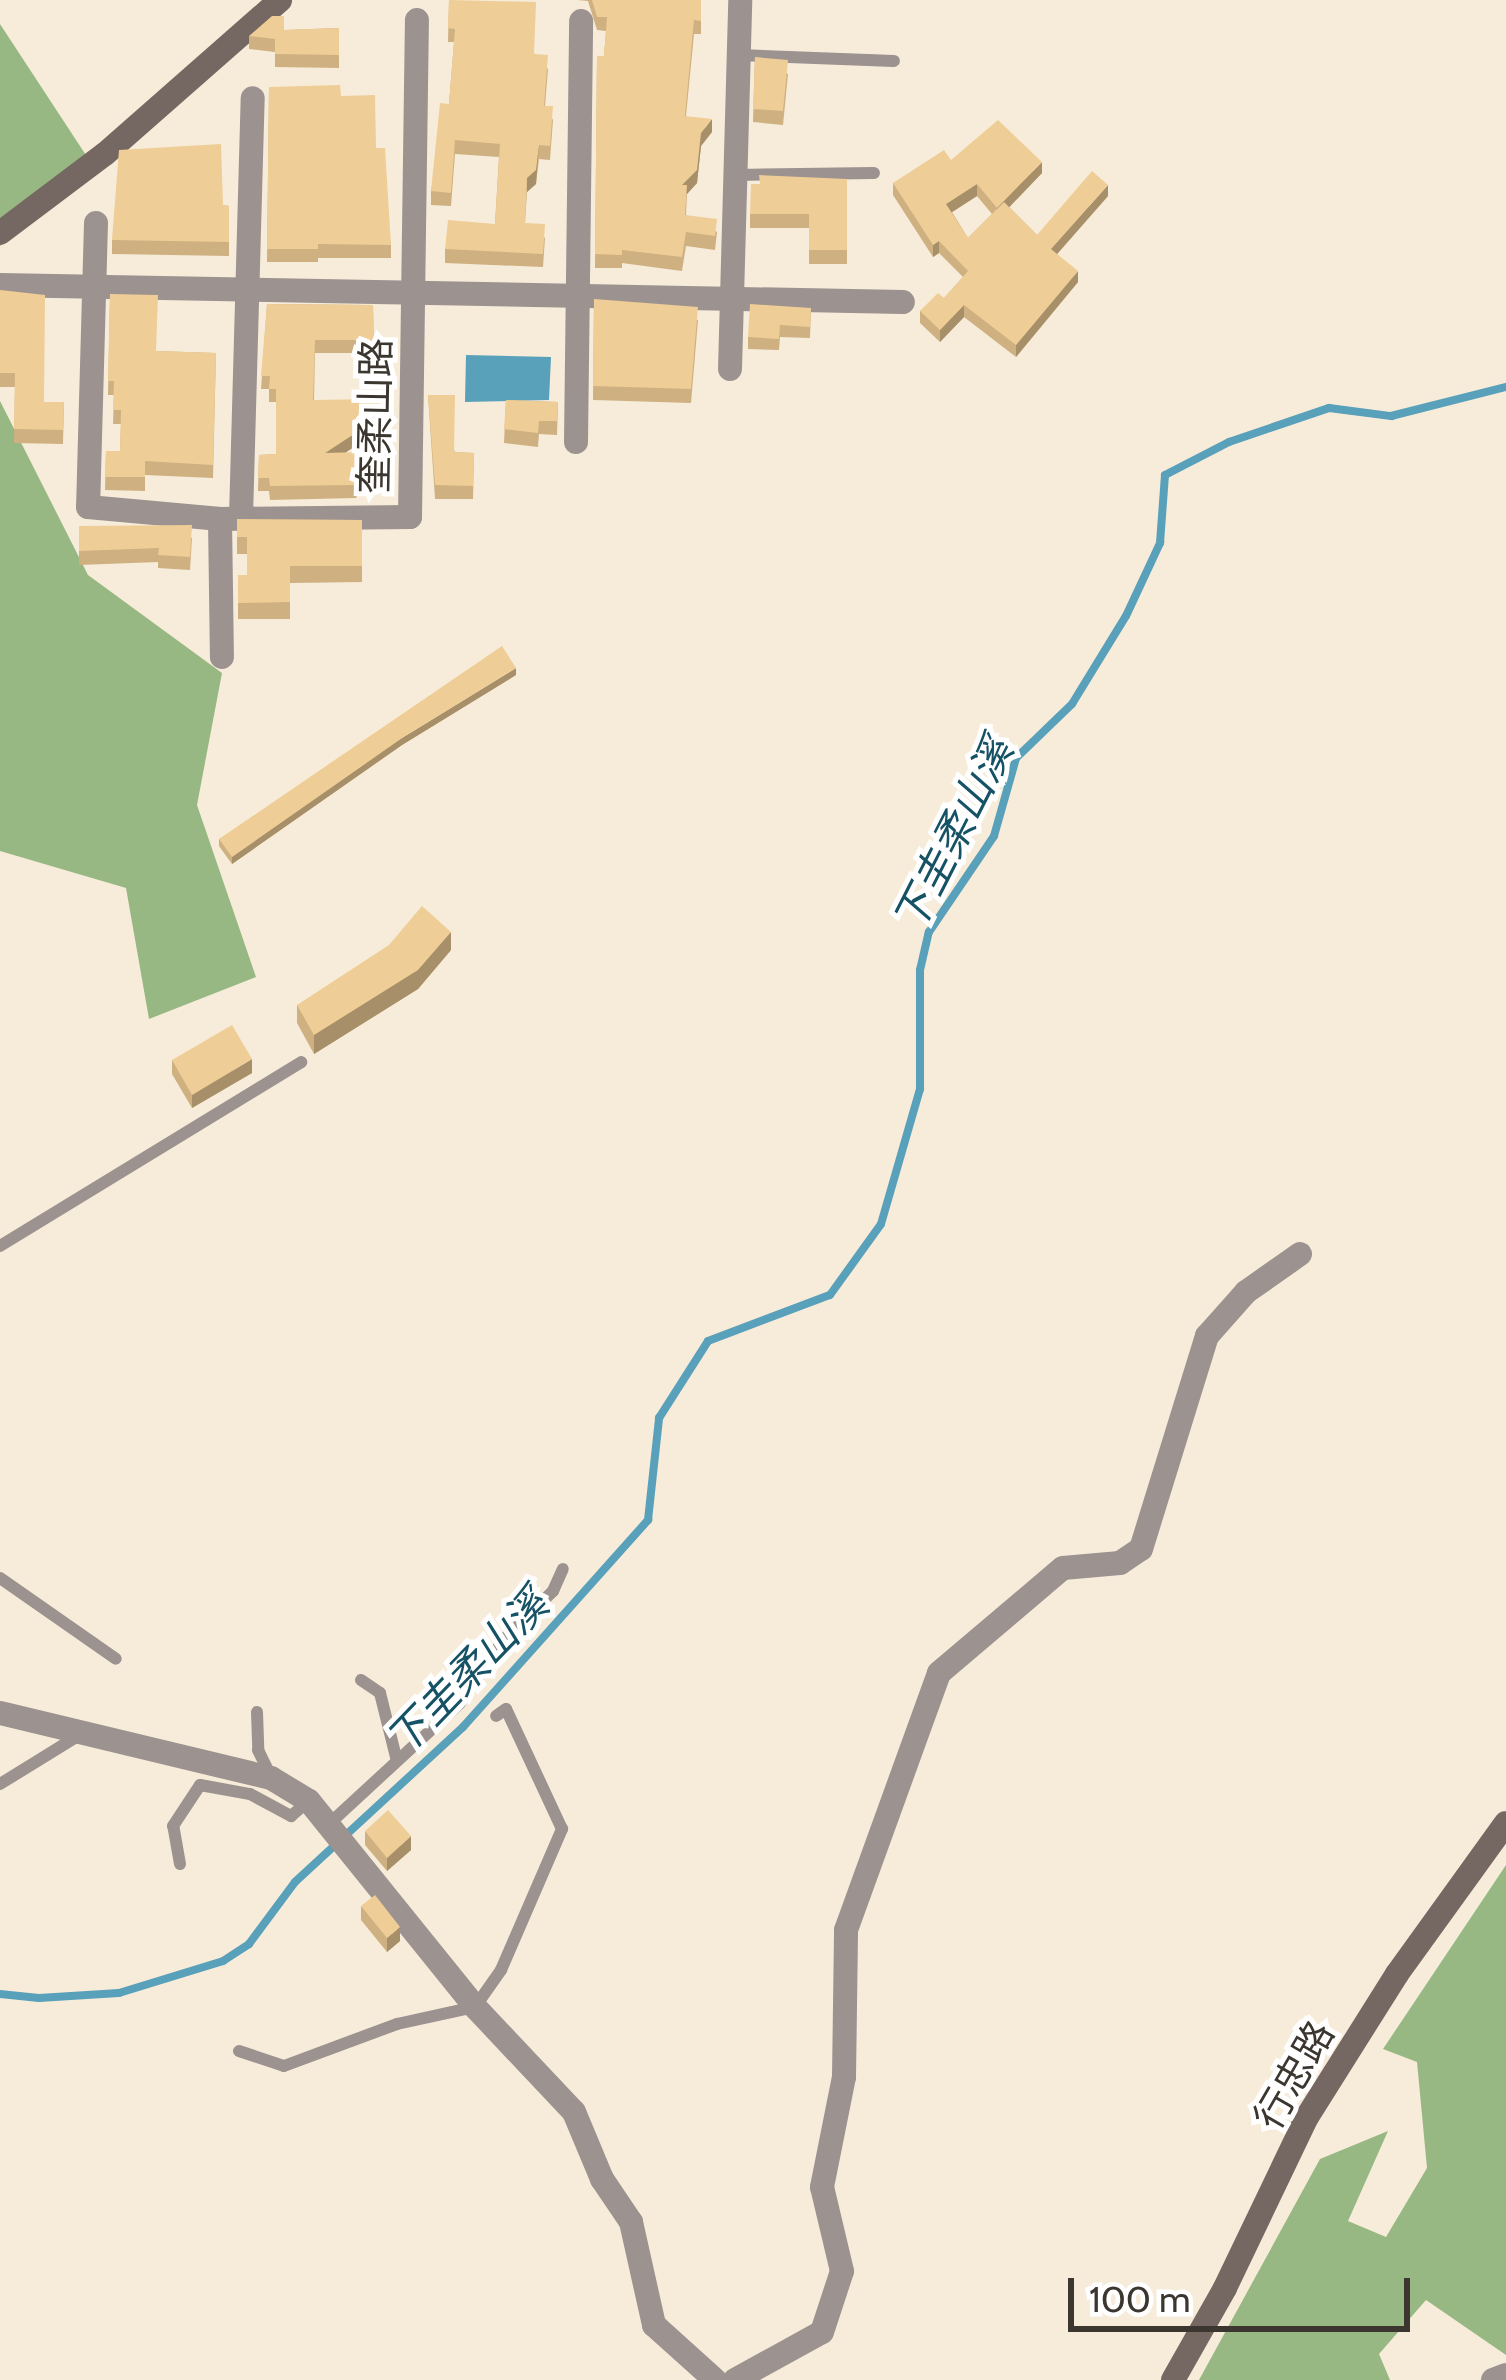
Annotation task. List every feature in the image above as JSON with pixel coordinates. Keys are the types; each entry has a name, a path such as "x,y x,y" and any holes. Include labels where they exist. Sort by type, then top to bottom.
{"street":[{"path":"0,233 105,154 280,0"},
{"path":"730,368 740,0"},
{"name":"奎柔山路","path":"96,223 88,507 231,518 410,517 417,20"},
{"path":"576,442 581,21"},
{"path":"222,657 250,290 253,98"},
{"name":"奎柔山路","path":"0,285 903,302"},
{"path":"735,2380 822,2332 842,2271 822,2187 844,2077 846,1930 940,1673 1063,1568 1120,1563 1141,1550 1207,1336 1246,1292 1300,1254"},
{"path":"0,1713 271,1778 310,1801 475,2007 574,2112 602,2179 631,2222 654,2325 715,2380"},
{"name":"行忠路","path":"1173,2380 1225,2288 1307,2117 1397,1974 1506,1823"},
{"path":"1492,2380 1506,2375"}],"lane":[{"path":"739,55 894,62"},
{"path":"735,175 874,173"},
{"path":"0,1246 301,1062"},
{"path":"333,1829 460,1702 504,1639 553,1591 563,1569"},
{"path":"2,1584 116,1659"},
{"path":"361,1680 380,1693 398,1761"},
{"path":"239,2051 284,2066 397,2024 475,2007 500,1970 562,1829 506,1708 496,1717"},
{"path":"257,1712 258,1750 271,1778"},
{"path":"0,1784 82,1734"},
{"path":"180,1864 173,1826 200,1786 250,1794 291,1816 310,1801"}],"green space":[{"path":"0,24 97,172 0,246"},
{"path":"0,401 88,575 222,673 197,805 256,977 149,1019 126,888 0,851"},
{"path":"1506,1865 1506,2355 1426,2300 1379,2354 1390,2380 1199,2380 1320,2159 1388,2131 1348,2221 1386,2237 1427,2168 1417,2062 1383,2049"}],"water":[{"path":"466,355 551,357 549,400 465,402"}],"building":[{"path":"449,0 536,2 534,54 548,55 544,106 553,106 550,146 539,145 536,170 527,178 525,223 545,224 543,254 445,249 448,220 495,224 500,144 455,140 451,193 431,191 440,103 449,104 455,29 448,28"},
{"path":"592,0 701,0 701,21 694,20 685,116 712,119 701,133 697,170 682,185 687,185 685,215 717,219 715,236 686,232 682,257 622,250 622,255 595,254 597,56 604,56 607,17 597,17"},
{"path":"272,16 284,16 284,30 339,28 339,55 275,54 275,39 249,36"},
{"path":"755,57 788,60 783,111 753,109"},
{"path":"340,85 341,96 375,95 376,148 385,148 391,245 267,249 269,87"},
{"path":"998,120 1042,162 997,208 977,184 946,204 968,238 1004,202 1037,235 1092,171 1108,185 1051,249 1078,271 1016,345 964,305 940,330 920,311 938,293 944,298 968,271 939,241 933,245 893,183 944,150 951,160"},
{"path":"221,144 229,242 112,240 119,150"},
{"path":"759,175 847,179 847,250 809,250 809,214 750,214 751,184 760,184"},
{"path":"0,290 45,295 44,402 64,402 63,430 14,429 15,373 0,373"},
{"path":"110,294 158,295 156,351 216,353 213,465 145,461 145,477 105,477 106,451 120,451 121,410 113,410 114,381 108,381"},
{"path":"594,299 698,307 691,389 593,386"},
{"path":"267,304 373,305 374,340 315,340 313,400 379,399 380,417 325,453 362,452 356,485 270,486 269,478 258,478 259,455 276,454 276,389 269,389 270,376 261,376"},
{"path":"750,304 811,308 810,327 780,325 779,339 748,337"},
{"path":"428,395 455,395 454,452 474,453 473,486 435,485"},
{"path":"506,400 558,402 557,421 539,421 538,433 504,429"},
{"path":"237,519 362,520 362,566 290,566 290,602 238,603 238,575 247,575 247,537 237,537"},
{"path":"192,525 190,557 158,555 159,548 79,551 79,526"},
{"path":"502,646 516,668 402,738 232,857 219,839"},
{"path":"422,906 451,932 418,970 314,1035 297,1005 389,945"},
{"path":"232,1025 252,1059 192,1095 172,1060"},
{"path":"388,1810 411,1836 387,1858 365,1831"},
{"path":"375,1895 400,1927 387,1938 361,1906"}],"waterway":[{"name":"下圭柔山溪","path":"0,1994 39,1998 119,1993 223,1961 249,1944 295,1882 463,1727 648,1520 659,1418 708,1341 830,1295 881,1224 920,1089 920,970 929,932 994,836 1016,758 1072,704 1126,616 1160,543 1165,475 1229,442 1329,408 1391,416 1506,387"}]}
